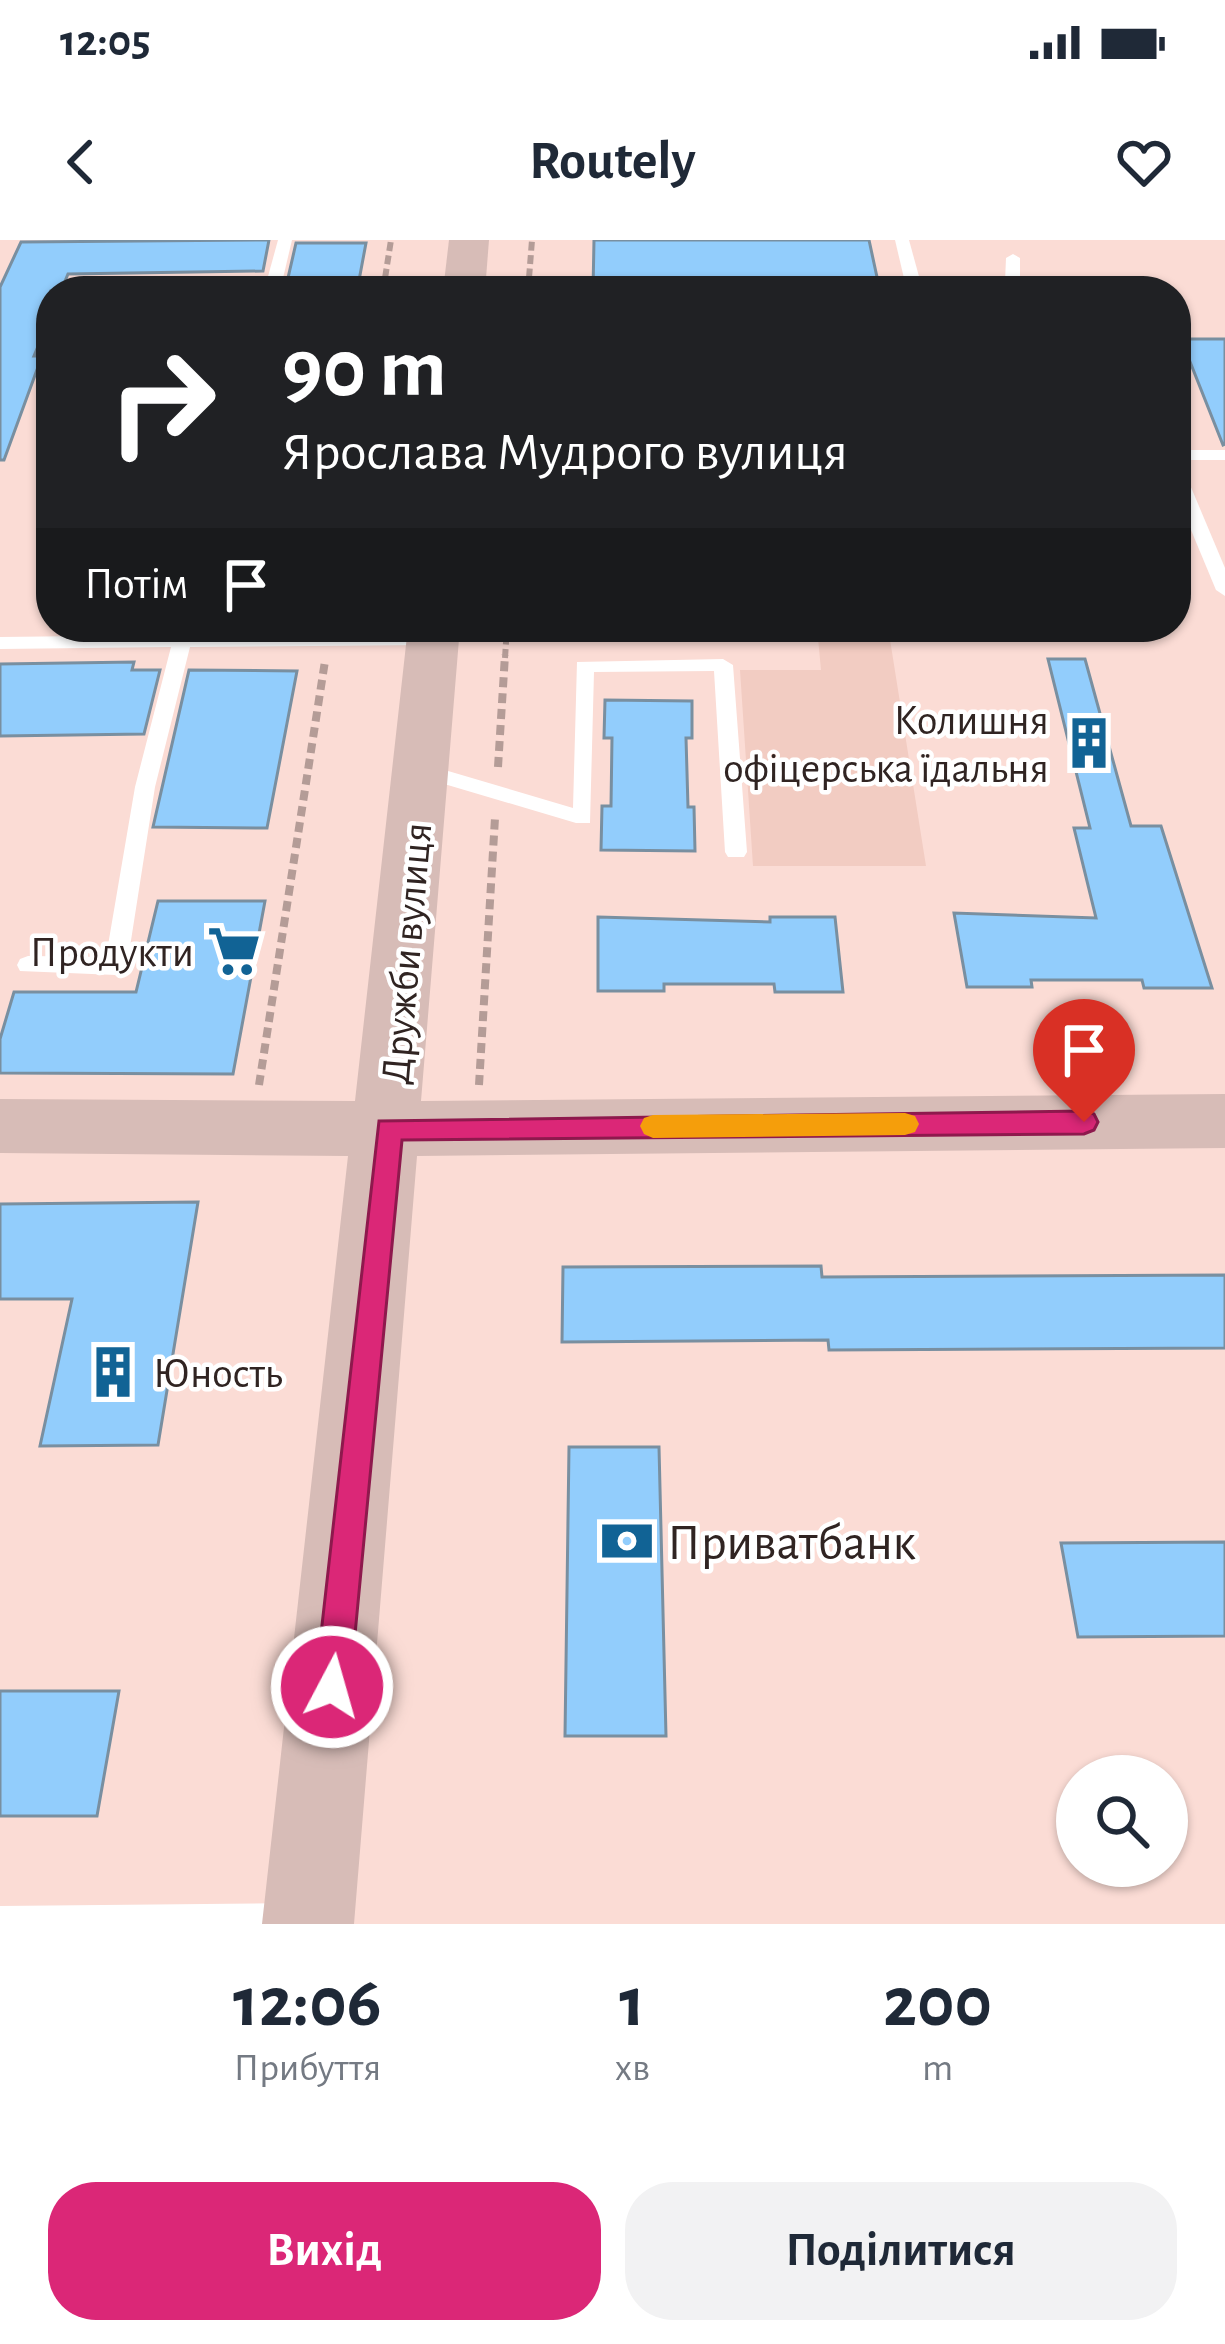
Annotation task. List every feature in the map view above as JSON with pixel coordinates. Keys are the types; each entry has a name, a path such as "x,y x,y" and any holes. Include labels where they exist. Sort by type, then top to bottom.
{"street":[{"path":"465,276 469,240"},
{"name":"Дружби вулиця","path":"309,1922 433,642"},
{"path":"0,1126 389,1129 1225,1121"}],"lane":[{"path":"276,276 285,240"},
{"path":"902,240 911,276"},
{"path":"1012,258 1012,276"},
{"path":"1191,455 1225,454"},
{"path":"1191,509 1225,590"},
{"path":"0,643 36,641"},
{"path":"28,965 116,966 145,787 182,642"},
{"path":"421,770 583,818 584,666 723,665 736,852"},
{"path":"0,1923 309,1922"}],"path":[{"path":"385,276 391,240"},
{"path":"529,276 532,240"},
{"path":"257,1092 329,642"},
{"path":"476,1128 506,642"}],"shaded area":[{"path":"818,642 890,642 926,866 753,866 740,670 821,670"}],"building":[{"path":"269,240 263,271 36,276 36,372 4,460 0,460 0,287 21,242"},
{"path":"594,240 869,240 877,276 593,276"},
{"path":"296,243 366,243 360,276 288,276"},
{"path":"1191,339 1225,339 1223,445 1191,364"},
{"path":"1048,659 1085,659 1131,826 1161,826 1212,988 1144,988 1142,980 1031,980 1032,987 967,987 954,913 1096,918 1074,828 1090,828"},
{"path":"134,662 132,670 160,670 144,734 0,736 0,664"},
{"path":"189,670 297,671 267,828 153,827"},
{"path":"605,700 692,701 692,738 686,738 695,851 601,850 602,806 611,806 612,738 604,738"},
{"path":"158,901 265,901 233,1074 0,1073 0,1039 14,992 136,992"},
{"path":"598,917 770,922 770,917 835,917 843,992 775,992 774,984 664,984 664,991 598,991"},
{"name":"Юность","path":"198,1202 158,1445 40,1446 72,1299 0,1299 0,1204"},
{"path":"821,1266 822,1277 1225,1275 1225,1348 829,1350 828,1340 562,1342 563,1267"},
{"path":"569,1447 659,1447 666,1736 565,1736"},
{"path":"1225,1542 1225,1636 1078,1637 1061,1543"},
{"path":"0,1691 119,1691 97,1816 0,1816"}],"slow traffic":[{"path":"653,1126 905,1124"}],"place":[{"name":"Колишня офіцерська їдальня","path":"1089,743"},
{"name":"Продукти","path":"234,951"},
{"name":"Юность","path":"113,1372"},
{"name":"Приватбанк","path":"627,1541"}],"route":[{"path":"332,1687 389,1129 1084,1122"}]}
